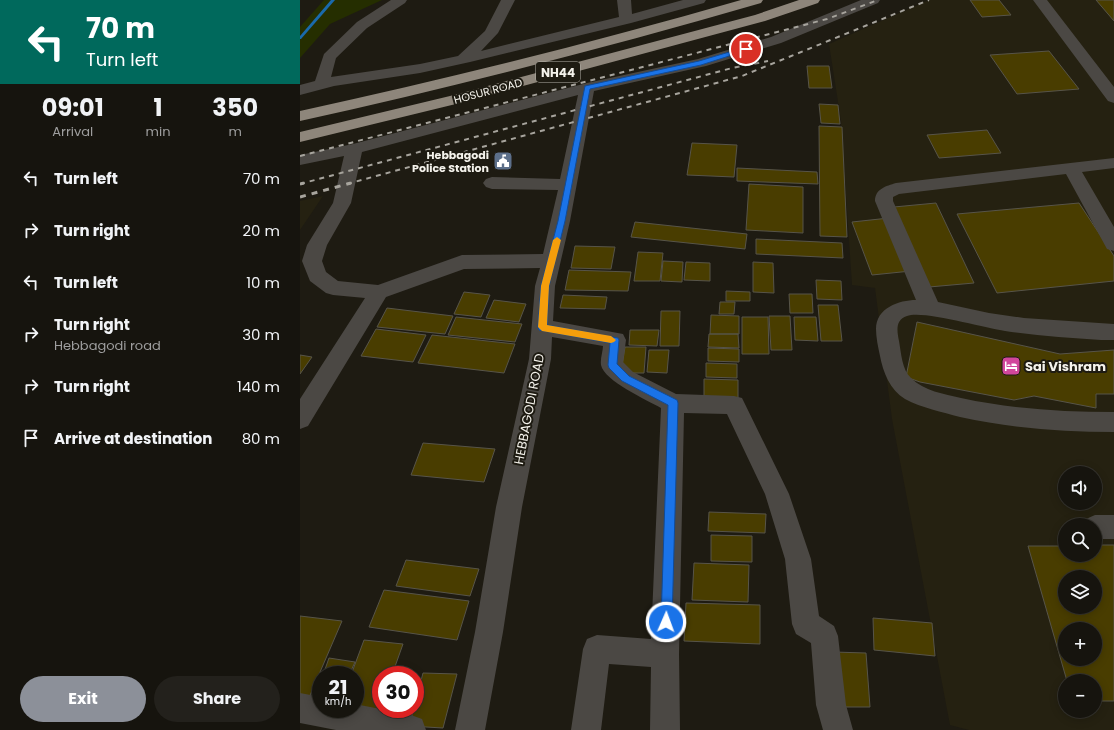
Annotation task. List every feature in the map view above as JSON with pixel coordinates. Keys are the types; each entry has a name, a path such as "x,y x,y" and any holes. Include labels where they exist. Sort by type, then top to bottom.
{"highway":[{"name":"HOSUR ROAD","path":"300,116 369,101 649,31 756,0"},
{"name":"HOSUR ROAD","path":"300,137 454,100 760,18 813,0"}],"street":[{"path":"322,83 329,57 362,25 400,0"},
{"path":"463,59 491,33 508,0"},
{"path":"624,0 626,20"},
{"path":"300,90 322,83 417,70 626,20 661,5 699,0"},
{"path":"300,160 354,149 587,88 701,63 776,40 873,0"},
{"path":"1040,0 1114,98"},
{"name":"HEBBAGODI ROAD","path":"470,730 489,632 509,507 540,359 545,286 568,185 587,88"},
{"path":"354,149 342,203 317,244 312,261 317,276 333,288 379,292 462,262 551,261"},
{"path":"930,308 884,201 884,196 888,192 896,189 1114,163"},
{"path":"1071,168 1114,244"},
{"path":"492,183 568,185"},
{"path":"300,258 317,244"},
{"path":"300,419 379,292"},
{"path":"1114,332 1011,324 930,308 907,308 896,311 889,319 886,328 896,374 903,385 910,391 923,398 1002,415 1052,421 1114,422"},
{"path":"542,327 615,340 612,365 625,378 673,403 734,405 777,494 798,558 806,624 824,636 831,704 838,730"},
{"path":"665,730 665,654 673,403"},
{"path":"1102,527 1114,527"},
{"path":"586,730 597,649 665,654"},
{"path":"300,708 411,730"}],"shaded area":[{"path":"929,0 1114,0 1114,730 969,730 950,725 892,419 875,288 852,285 841,121 829,44"},
{"path":"323,196 300,230 300,201"}],"green space":[{"path":"324,0 382,0 330,24 300,58 300,27"}],"building":[{"path":"970,0 999,0 1011,15 982,17"},
{"path":"1096,0 1114,0 1114,21"},
{"path":"1049,51 1079,89 1017,94 990,55"},
{"path":"807,66 829,66 832,88 809,88"},
{"path":"819,104 838,105 840,124 821,123"},
{"path":"819,126 842,127 847,237 820,236"},
{"path":"987,130 1001,153 939,158 927,135"},
{"path":"692,143 737,145 734,177 687,175"},
{"path":"737,168 817,172 818,184 737,181"},
{"path":"749,184 803,187 803,233 746,230"},
{"path":"936,203 974,283 929,287 894,207"},
{"path":"1079,203 1114,256 1114,281 997,293 957,214"},
{"path":"889,218 911,271 872,275 852,222"},
{"path":"635,222 747,234 745,249 631,237"},
{"path":"756,239 842,243 843,258 756,254"},
{"path":"575,246 615,247 611,269 571,268"},
{"path":"638,252 663,253 660,281 634,281"},
{"path":"663,261 683,262 682,282 661,281"},
{"path":"686,262 710,263 710,281 684,280"},
{"path":"753,262 773,263 774,293 753,292"},
{"path":"569,270 631,272 628,291 565,290"},
{"path":"816,280 841,281 842,300 817,299"},
{"path":"726,291 750,292 750,301 726,301"},
{"path":"464,292 490,295 481,317 454,314"},
{"path":"789,294 812,294 813,313 790,313"},
{"path":"563,295 607,297 605,309 560,308"},
{"path":"494,300 526,304 519,322 486,318"},
{"path":"720,302 735,302 734,314 719,314"},
{"path":"818,305 838,305 842,341 821,341"},
{"path":"387,308 453,316 445,334 377,327"},
{"path":"661,311 680,311 679,346 660,346"},
{"path":"711,315 739,316 739,334 710,334"},
{"path":"769,316 790,316 792,350 771,350"},
{"path":"456,317 522,324 515,342 448,335"},
{"path":"742,317 768,317 769,354 742,354"},
{"path":"794,317 816,317 818,341 795,340"},
{"name":"Sai Vishram","path":"917,322 1060,354 1114,350 1114,394 1096,394 1096,408 1034,396 1014,400 920,382 906,377"},
{"path":"376,329 426,335 413,362 361,356"},
{"path":"630,330 659,330 657,346 629,345"},
{"path":"709,334 738,334 739,348 708,347"},
{"path":"432,335 515,344 504,373 418,363"},
{"path":"625,347 646,347 644,373 621,373"},
{"path":"708,348 739,349 739,362 708,361"},
{"path":"649,350 669,350 667,373 647,372"},
{"path":"300,355 312,357 300,374"},
{"path":"706,363 737,364 737,378 706,377"},
{"path":"704,379 738,380 738,401 704,400"},
{"path":"423,443 495,449 484,482 411,475"},
{"path":"709,512 766,514 765,533 708,531"},
{"path":"711,535 752,536 752,562 711,561"},
{"path":"1102,545 1114,545 1114,701 1102,701 1102,674 1065,674 1063,666 1102,666 1102,622 1058,622 1058,650 1028,546 1058,546 1058,562 1102,562"},
{"path":"406,560 479,569 470,596 396,586"},
{"path":"694,563 749,565 748,602 692,600"},
{"path":"384,590 469,601 457,640 369,627"},
{"path":"686,603 760,605 760,644 684,641"},
{"path":"300,616 342,621 323,666 312,666 312,691 308,700 300,699"},
{"path":"873,618 932,623 935,656 874,650"},
{"path":"364,640 403,644 395,666 372,666 372,713 364,712 364,666 354,666"},
{"path":"834,652 866,653 870,707 838,707"},
{"path":"329,658 355,662 353,666 326,666"},
{"path":"424,673 457,674 443,728 409,726 411,718 424,718"}],"waterway":[{"path":"300,38 333,0"}],"railway":[{"path":"300,156 827,19 878,0"},
{"path":"347,184 742,76 929,0"},
{"path":"304,183 300,184 732,68 768,61"},
{"path":"300,197 351,183"}],"slow traffic":[{"path":"557,240 545,286 542,327 611,340"}],"place":[{"name":"Hebbagodi Police Station","path":"503,161"},
{"name":"Sai Vishram","path":"1011,366"}],"route":[{"path":"666,622 673,403 625,378 612,365 615,340 542,327 545,286 562,221 587,88 701,63 746,49"}]}
